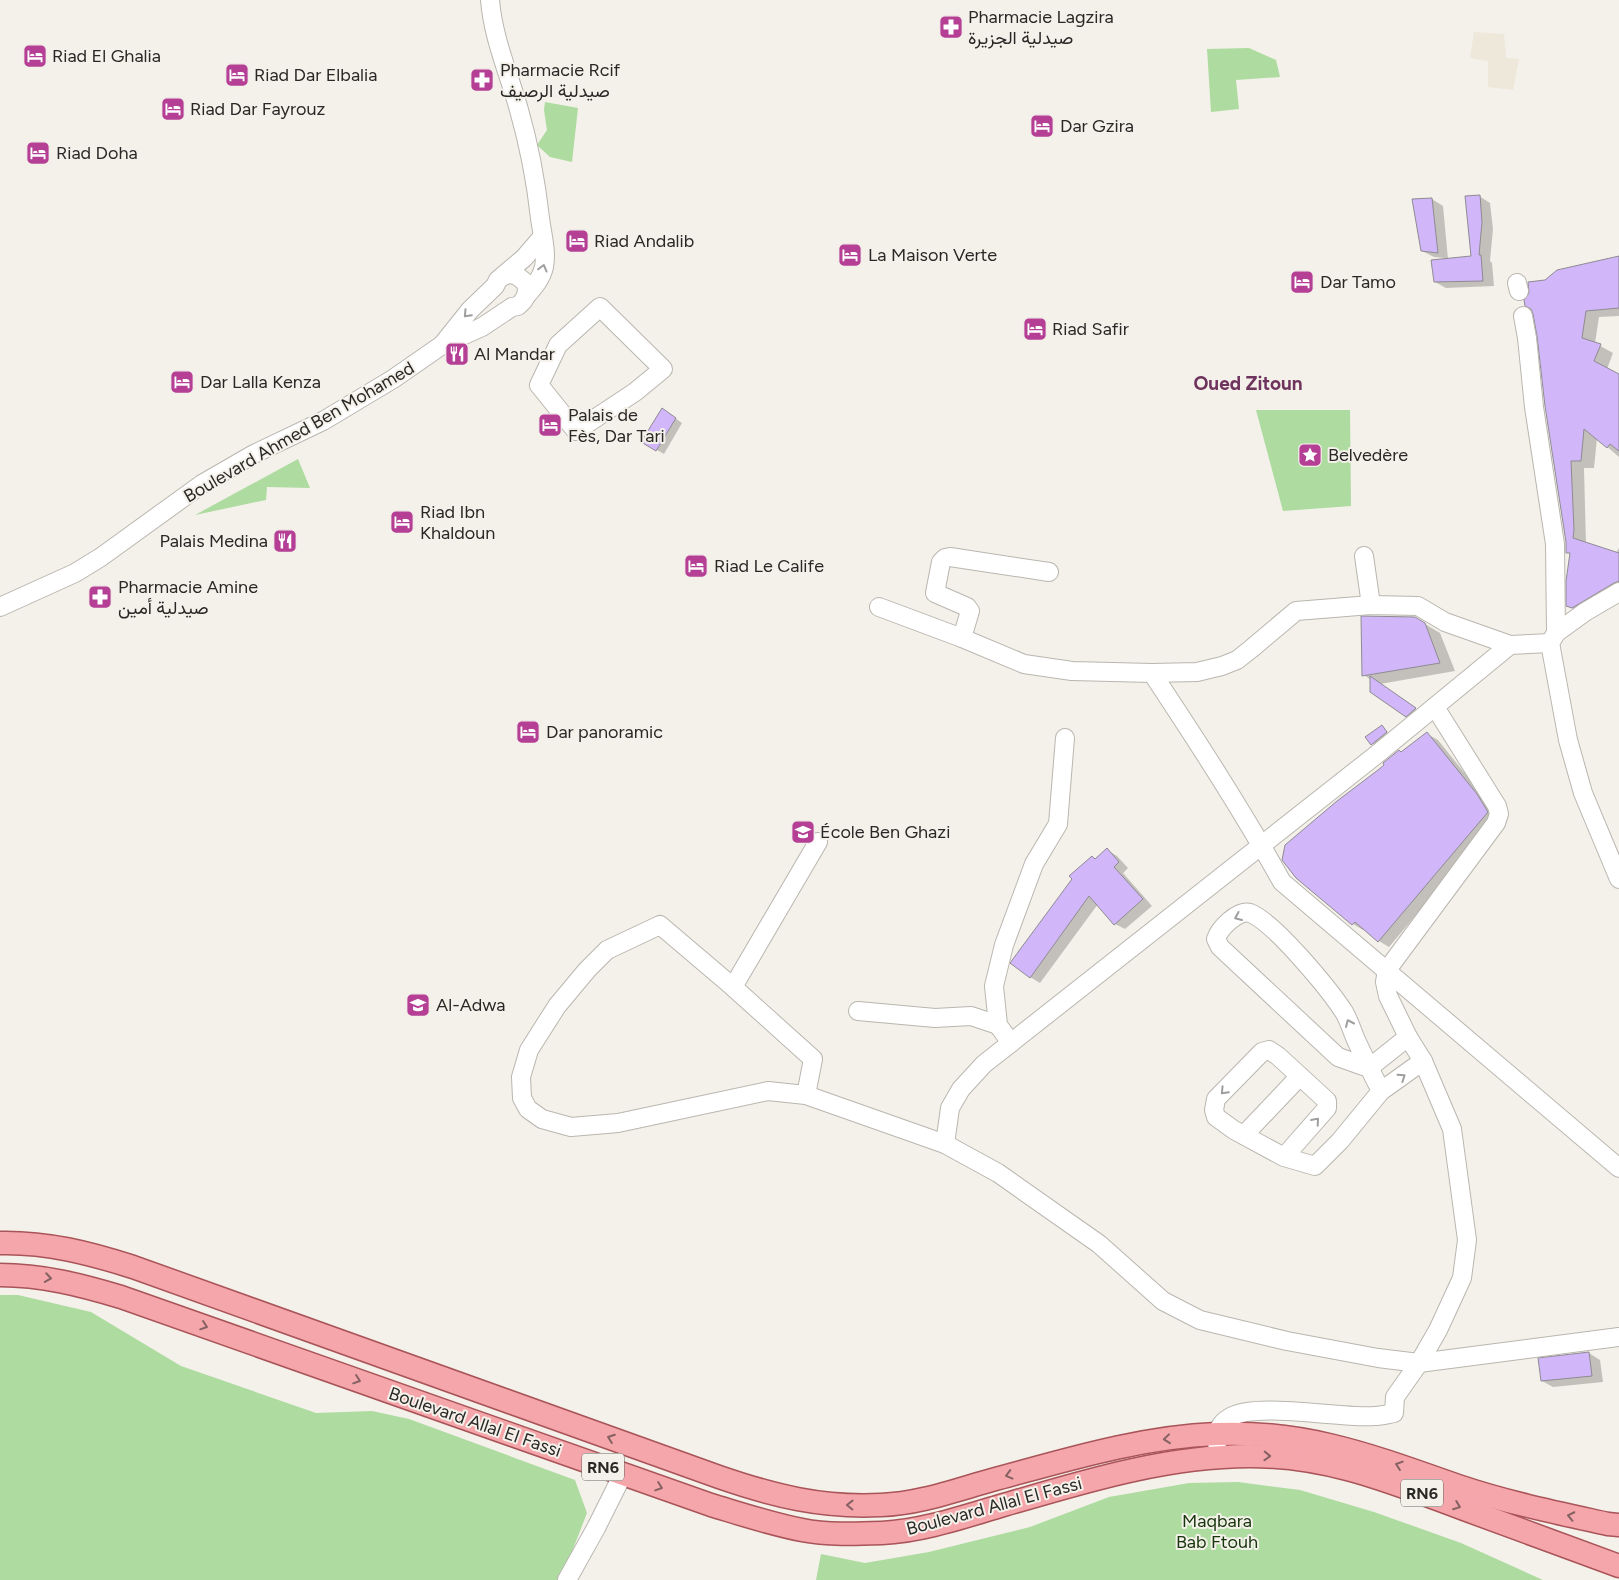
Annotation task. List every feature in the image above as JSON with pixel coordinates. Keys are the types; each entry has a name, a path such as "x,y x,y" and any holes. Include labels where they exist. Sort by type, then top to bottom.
{"main road":[{"name":"Boulevard Allal El Fassi","path":"0,1243 56,1246 95,1255 133,1267 756,1489 804,1501 839,1505 882,1505 922,1499 1099,1450 1161,1439 1216,1434 1253,1434 1288,1436 1322,1442 1521,1506 1619,1525"},
{"name":"Boulevard Allal El Fassi","path":"0,1275 26,1275 57,1280 121,1297 711,1505 804,1530 842,1533 884,1533 925,1527 1055,1490 1162,1463 1218,1457 1286,1457 1319,1461 1366,1472 1619,1566"}],"street":[{"path":"442,345 482,327 512,307 518,306 540,279 543,269 544,247 537,190 520,111 502,58 490,0"},
{"path":"442,345 470,310 524,258 542,237"},
{"path":"512,307 500,303 496,298 499,281 510,274 522,278 526,283 526,296"},
{"path":"600,307 619,326 663,368 635,392 576,431 539,385 558,345 600,307"},
{"path":"1523,316 1528,338 1534,407 1555,544 1553,638 1568,740 1583,793 1619,879"},
{"name":"Boulevard Ahmed Ben Mohamed","path":"0,607 75,572 101,557 202,484 254,454 323,422 393,380 442,345"},
{"path":"1364,556 1371,605"},
{"path":"962,638 970,611 967,607 935,593 942,562 945,558 950,557 1049,572"},
{"path":"879,606 1024,664 1072,671 1152,673 1197,672 1237,660 1296,611 1371,605 1418,606 1445,622 1510,645 1553,638 1585,612 1619,592"},
{"path":"945,1144 950,1108 961,1089 984,1064 1262,845 1510,645"},
{"path":"1152,673 1262,845 1282,882 1619,1168"},
{"path":"1218,1457 1216,1434 1229,1418 1249,1412 1375,1416 1394,1413 1395,1397 1419,1363 1438,1330 1462,1278 1467,1240 1452,1130 1423,1062 1408,1037 1388,996 1386,982 1387,970 1496,823 1498,814 1497,806 1435,706"},
{"path":"1011,1043 998,1025 994,986 1004,945 1034,864 1058,824 1065,738"},
{"path":"733,988 818,842"},
{"path":"1369,1068 1338,1057 1220,946 1216,939 1217,935 1230,920 1244,913 1249,913 1258,918 1278,935 1309,967 1345,1013 1381,1091"},
{"path":"806,1095 813,1059 660,925 607,950 587,970 557,1006 529,1050 521,1077 522,1098 528,1109 542,1119 571,1127 618,1123 768,1091 806,1095 945,1144 998,1173 1099,1244 1163,1301 1200,1320 1287,1341 1378,1358 1419,1363 1619,1337"},
{"path":"858,1011 936,1018 971,1016 998,1025"},
{"path":"1369,1068 1408,1037"},
{"path":"1284,1157 1327,1108 1327,1101 1278,1056 1270,1050 1262,1052 1216,1099 1214,1110 1216,1117 1284,1157 1315,1166 1334,1149 1381,1091 1423,1062"},
{"path":"1244,1135 1300,1076"},
{"path":"567,1580 623,1474"}],"shaded area":[{"path":"1474,32 1504,34 1506,58 1519,59 1513,90 1488,87 1488,61 1470,58"}],"green space":[{"path":"1249,48 1276,60 1280,77 1236,80 1239,109 1211,112 1207,49"},
{"path":"545,102 578,108 572,162 550,157 537,145 547,130 544,110"},
{"path":"1256,410 1350,410 1351,506 1283,511"},
{"path":"298,459 310,488 267,487 266,500 195,515"},
{"path":"0,1295 18,1295 91,1312 181,1366 316,1413 372,1411 409,1419 575,1480 587,1513 561,1580 0,1580"},
{"name":"Maqbara Bab Ftouh","path":"1238,1482 1300,1490 1374,1512 1461,1543 1543,1580 816,1580 821,1554 865,1563 929,1552 1030,1527 1109,1497 1189,1483"}],"building":[{"path":"1480,195 1482,222 1479,255 1481,255 1483,281 1434,282 1431,260 1471,256 1465,196"},
{"path":"1432,198 1438,253 1421,251 1412,199"},
{"path":"1619,256 1619,308 1586,311 1582,338 1601,344 1594,361 1619,374 1619,451 1610,444 1607,448 1584,429 1581,461 1571,461 1573,538 1619,553 1619,581 1572,608 1566,606 1566,581 1570,553 1566,553 1537,336 1533,314 1531,309 1525,306 1524,300 1529,293 1528,282 1545,280 1557,270"},
{"path":"662,408 676,418 656,451 641,442"},
{"path":"1361,616 1415,617 1425,623 1440,663 1362,676"},
{"path":"1370,676 1416,708 1406,717 1370,692"},
{"path":"1382,725 1387,732 1371,745 1365,737"},
{"path":"1427,732 1477,794 1488,812 1378,942 1355,922 1352,925 1296,878 1282,860 1285,845 1337,801 1384,765 1383,763 1399,750 1401,752"},
{"path":"1107,848 1119,862 1114,867 1143,899 1114,925 1089,896 1030,978 1010,963 1072,879 1069,876 1092,856 1095,859"},
{"path":"1589,1352 1592,1376 1541,1381 1538,1358"}],"place":[{"name":"Pharmacie Lagzira صيدلية الجزيرة","path":"951,27"},
{"name":"Riad El Ghalia","path":"35,56"},
{"name":"Riad Dar Elbalia","path":"237,75"},
{"name":"Pharmacie Rcif صيدلية الرصيف","path":"482,80"},
{"name":"Riad Dar Fayrouz","path":"173,109"},
{"name":"Dar Gzira","path":"1042,126"},
{"name":"Riad Doha","path":"38,153"},
{"name":"Riad Andalib","path":"577,241"},
{"name":"La Maison Verte","path":"850,255"},
{"name":"Dar Tamo","path":"1302,282"},
{"name":"Riad Safir","path":"1035,329"},
{"name":"Al Mandar","path":"457,354"},
{"name":"Dar Lalla Kenza","path":"182,382"},
{"name":"Palais de Fès, Dar Tari","path":"550,425"},
{"name":"Belvedère","path":"1310,455"},
{"name":"Riad Ibn Khaldoun","path":"402,522"},
{"name":"Palais Medina","path":"285,541"},
{"name":"Riad Le Calife","path":"696,566"},
{"name":"Pharmacie Amine صيدلية أمين","path":"100,597"},
{"name":"Dar panoramic","path":"528,732"},
{"name":"École Ben Ghazi","path":"803,832"},
{"name":"Al-Adwa","path":"418,1005"}],"district":[{"name":"Oued Zitoun","path":"1248,383"}]}
